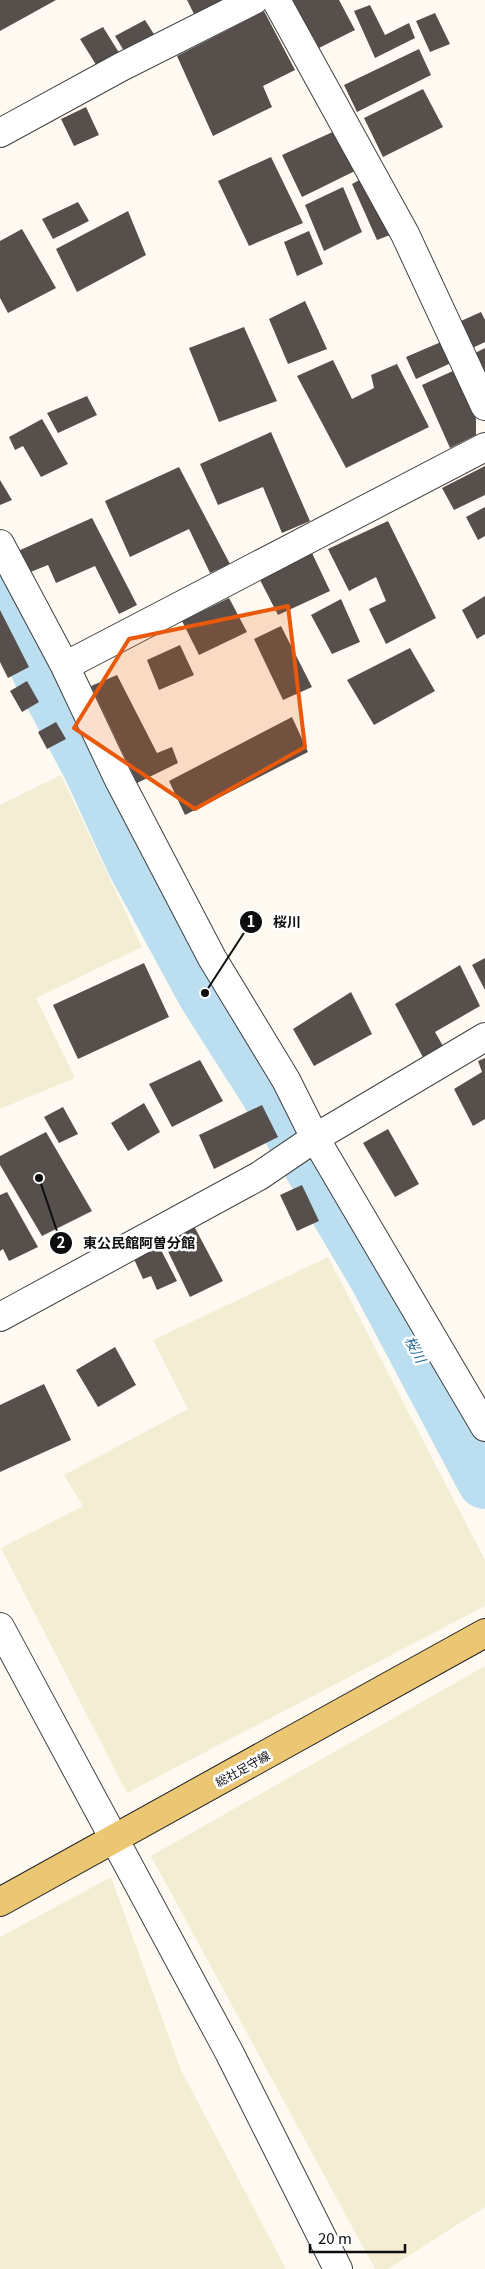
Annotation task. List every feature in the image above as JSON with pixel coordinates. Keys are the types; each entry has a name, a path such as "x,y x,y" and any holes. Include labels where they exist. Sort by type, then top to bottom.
{"main road":[{"name":"総社足守線","path":"0,1902 485,1633"}],"street":[{"path":"0,133 121,67 254,0"},
{"path":"276,0 405,234 485,406"},
{"path":"65,666 485,447"},
{"path":"0,544 65,666 118,778 212,958 286,1080 306,1144 485,1427"},
{"path":"0,1317 258,1176 306,1144 485,1037"},
{"path":"0,1627 229,2052 338,2269"}],"highlighted area":[{"path":"288,606 305,747 195,809 74,728 129,639"}],"shaded area":[{"path":"61,775 142,947 36,998 75,1078 0,1109 0,805"},
{"path":"328,1257 485,1560 485,1606 127,1793 1,1548 83,1506 64,1475 188,1409 153,1340"},
{"path":"485,1666 485,2207 388,2269 375,2269 151,1856"},
{"path":"111,1877 181,2070 286,2269 0,2269 0,1937"}],"building":[{"path":"0,0 56,0 0,31"},
{"path":"187,0 232,0 196,18"},
{"path":"292,0 339,0 355,30 319,48"},
{"path":"370,5 385,35 409,23 415,38 375,58 354,11"},
{"path":"264,11 295,70 263,86 272,107 213,136 177,56"},
{"path":"435,13 450,44 430,52 416,21"},
{"path":"145,20 157,39 127,56 115,36"},
{"path":"103,27 123,59 100,71 80,39"},
{"path":"419,49 431,75 357,112 344,85"},
{"path":"423,89 443,127 383,157 364,118"},
{"path":"86,107 99,135 74,146 61,119"},
{"path":"337,130 359,169 302,197 282,155"},
{"path":"271,157 303,223 249,246 218,181"},
{"path":"363,178 390,235 377,240 352,184"},
{"path":"343,187 362,232 324,251 305,205"},
{"path":"78,202 89,221 53,239 42,219"},
{"path":"128,211 146,255 77,292 56,249"},
{"path":"22,229 56,288 8,313 0,298 0,241"},
{"path":"309,231 323,264 297,276 284,242"},
{"path":"305,301 327,349 288,364 269,319"},
{"path":"481,312 485,320 485,342 466,351 452,325"},
{"path":"244,327 277,401 219,422 189,348"},
{"path":"441,342 451,363 416,379 406,357"},
{"path":"485,348 485,389 469,356"},
{"path":"333,360 352,399 374,388 371,375 397,364 429,427 346,468 297,376"},
{"path":"455,370 476,419 476,435 450,448 422,385"},
{"path":"87,396 97,415 58,433 47,413"},
{"path":"42,419 68,464 41,477 23,446 15,450 9,437"},
{"path":"271,432 310,521 282,533 263,487 218,505 200,464"},
{"path":"485,466 485,495 454,510 442,488"},
{"path":"179,467 230,564 210,573 189,529 130,557 105,501"},
{"path":"0,480 12,500 0,505"},
{"path":"485,507 485,536 478,540 466,517"},
{"path":"92,518 137,605 119,614 95,566 56,583 48,565 28,573 18,551"},
{"path":"388,521 436,618 386,644 369,609 386,601 376,577 349,591 328,549"},
{"path":"312,553 330,591 278,615 259,578"},
{"path":"485,596 485,634 477,639 462,610"},
{"path":"229,598 247,632 199,655 182,621"},
{"path":"341,599 360,642 332,654 311,615"},
{"path":"0,610 29,667 8,678 0,662"},
{"path":"281,626 312,687 283,700 254,639"},
{"path":"180,645 194,675 159,690 147,660"},
{"path":"410,648 435,691 374,725 347,680"},
{"path":"117,675 157,753 172,747 178,763 137,783 91,686"},
{"path":"27,681 39,702 22,712 10,691"},
{"path":"292,717 308,752 185,815 169,781"},
{"path":"56,722 66,739 47,749 38,732"},
{"path":"485,958 485,990 472,965"},
{"path":"144,963 169,1017 78,1059 53,1005"},
{"path":"460,965 480,1006 435,1032 447,1053 427,1065 395,1004"},
{"path":"351,992 372,1034 314,1066 293,1029"},
{"path":"485,1058 485,1119 473,1126 454,1089 482,1072 478,1061"},
{"path":"200,1060 223,1101 172,1127 149,1084"},
{"path":"144,1103 160,1132 128,1151 111,1123"},
{"path":"262,1105 278,1137 214,1169 199,1135"},
{"path":"63,1107 78,1134 59,1143 44,1117"},
{"path":"388,1129 419,1184 395,1197 363,1143"},
{"path":"46,1132 92,1211 42,1236 0,1165 0,1156"},
{"path":"302,1185 319,1221 297,1231 280,1195"},
{"path":"7,1192 38,1247 9,1261 3,1249 0,1251 0,1195"},
{"path":"194,1226 223,1281 190,1297 163,1241"},
{"path":"160,1248 177,1281 157,1290 151,1276 143,1279 134,1259"},
{"path":"115,1347 136,1385 98,1407 76,1370"},
{"path":"44,1384 71,1440 0,1472 0,1405"}],"waterway":[{"name":"桜川","path":"0,587 42,676 91,768 135,864 205,993 268,1092 377,1277 485,1481"}],"place":[{"name":"桜川","path":"205,993"},
{"name":"東公民館阿曽分館","path":"39,1178"}]}
